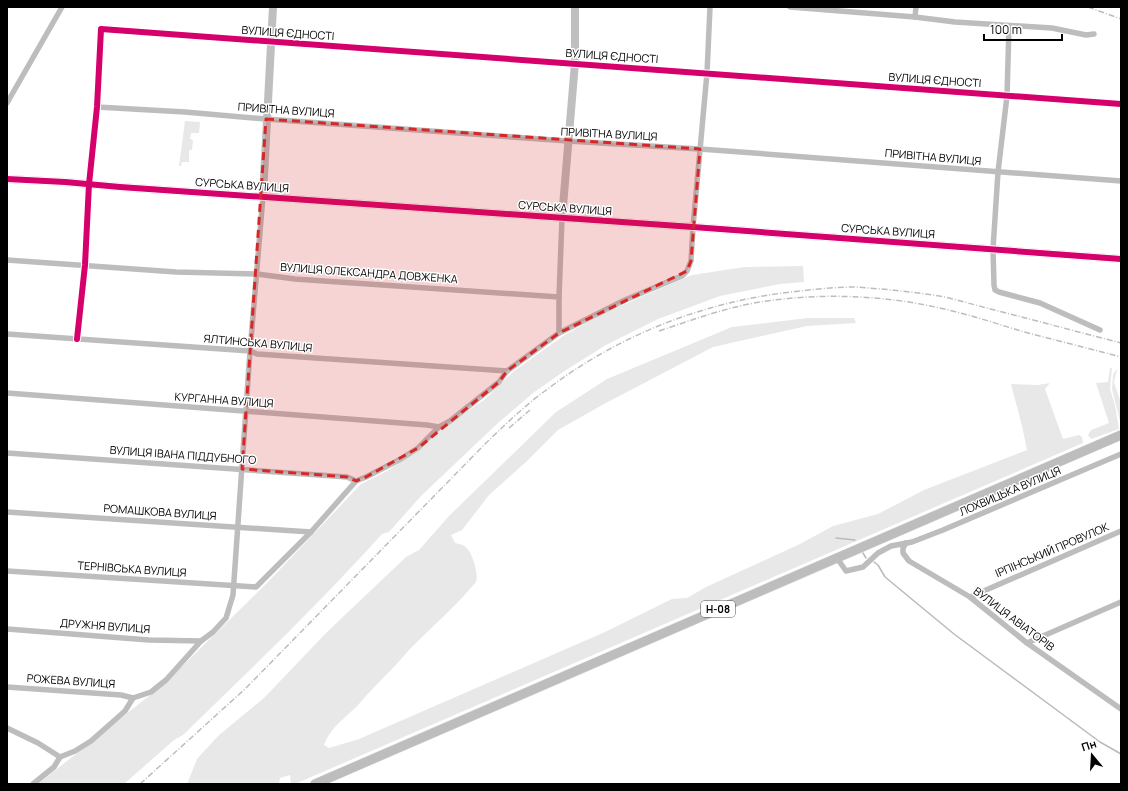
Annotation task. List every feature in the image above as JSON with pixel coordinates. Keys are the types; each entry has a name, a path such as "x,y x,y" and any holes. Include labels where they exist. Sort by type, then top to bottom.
{"main road":[{"name":"Н-08","path":"315,784 1121,435"}],"street":[{"path":"7,102 62,7"},
{"path":"33,784 54,766 60,757 75,751 91,741 125,711 133,698 151,692 166,680 201,641 213,632 226,618 233,595 250,351 263,196 273,7"},
{"path":"559,333 562,218 575,63 575,7"},
{"path":"311,532 356,481 401,459 418,448 439,427 450,421 499,382 507,371 559,333 624,300 682,276 687,271 691,260 707,73 710,7"},
{"path":"790,7 915,17 955,22 1052,28 1086,35 1094,34"},
{"path":"915,17 916,7"},
{"path":"1009,26 1007,96 998,172 993,249 994,285 996,290 999,292 1040,303 1100,330"},
{"name":"ВУЛИЦЯ ЄДНОСТІ","path":"97,107 101,29 1121,104"},
{"path":"77,339 85,265 89,184 97,107"},
{"name":"ПРИВІТНА ВУЛИЦЯ","path":"97,107 700,149 1121,181"},
{"name":"СУРСЬКА ВУЛИЦЯ","path":"7,179 263,196 1121,259"},
{"name":"ВУЛИЦЯ ОЛЕКСАНДРА ДОВЖЕНКА","path":"7,260 176,272 257,274 303,279 559,296"},
{"name":"ЯЛТИНСЬКА ВУЛИЦЯ","path":"7,334 250,351 257,354 507,371"},
{"name":"КУРГАННА ВУЛИЦЯ","path":"7,393 439,427"},
{"name":"ВУЛИЦЯ ІВАНА ПІДДУБНОГО","path":"7,452 347,477 356,481"},
{"name":"ЛОХВИЦЬКА ВУЛИЦЯ","path":"837,558 846,571 858,569 863,567 878,553 891,546 906,543 943,530 1121,454"},
{"name":"РОМАШКОВА ВУЛИЦЯ","path":"7,512 311,532"},
{"name":"ІРПІНСЬКИЙ ПРОВУЛОК","path":"970,597 1121,531"},
{"name":"ТЕРНІВСЬКА ВУЛИЦЯ","path":"7,571 256,587 311,532"},
{"name":"ВУЛИЦЯ АВІАТОРІВ","path":"906,543 903,548 903,553 909,561 970,597 1027,643 1121,709"},
{"path":"1027,643 1121,602"},
{"name":"ДРУЖНЯ ВУЛИЦЯ","path":"7,629 149,640 201,641"},
{"name":"РОЖЕВА ВУЛИЦЯ","path":"7,687 121,695 133,698"},
{"path":"7,728 38,743 60,757"}],"highlighted area":[{"path":"266,119 700,149 691,261 687,271 559,333 507,371 499,382 418,448 366,477 356,481 347,477 242,469"}],"shaded area":[{"path":"185,121 200,122 199,133 191,133 190,139 193,140 192,150 189,150 189,162 182,162 181,166 179,166"},
{"path":"803,266 804,282 780,284 720,296 658,319 606,345 533,393 498,423 422,495 389,532 382,534 309,611 183,735 174,740 124,784 38,784 164,684 266,584 361,484 387,471 421,449 441,429 484,400 514,371 563,336 604,313 692,275 745,267"},
{"path":"808,318 854,318 856,323 807,326 713,347 604,404 558,430 526,462 489,495 462,530 451,535 455,543 463,545 470,552 476,568 476,582 330,733 324,745 329,748 359,739 605,632 672,599 687,598 706,587 800,544 833,526 878,514 924,490 1027,450 1011,384 1038,385 1050,383 1045,389 1063,439 1079,435 1082,437 1083,443 295,784 291,784 290,775 280,778 279,784 187,784 197,759 218,736 265,697 326,633 406,557 419,550 449,516 556,412 607,379 732,327"},
{"path":"1110,368 1112,368 1110,389 1115,405 1119,429 1091,439 1088,435 1091,430 1109,423 1096,383 1108,382"},
{"path":"1116,370 1114,382 1121,400 1121,425 1112,389 1113,375"}],"waterway":[{"path":"836,538 855,540"},
{"path":"863,553 866,558"},
{"path":"874,562 878,565 885,577 954,634 1100,742 1121,754"}],"railway":[{"path":"1088,7 1121,19"},
{"path":"140,784 245,689 486,443 515,416 537,397 573,371 634,337 666,323 732,302 800,291 855,287 945,297 1121,343"},
{"path":"659,331 713,313 753,303 791,298 839,296 864,297 888,299 936,307 1121,357"},
{"path":"509,428 530,410"}],"cycle path":[{"path":"77,339 85,265 89,184 97,107 101,29 1121,104"},
{"path":"7,179 693,227 1121,259"}]}
